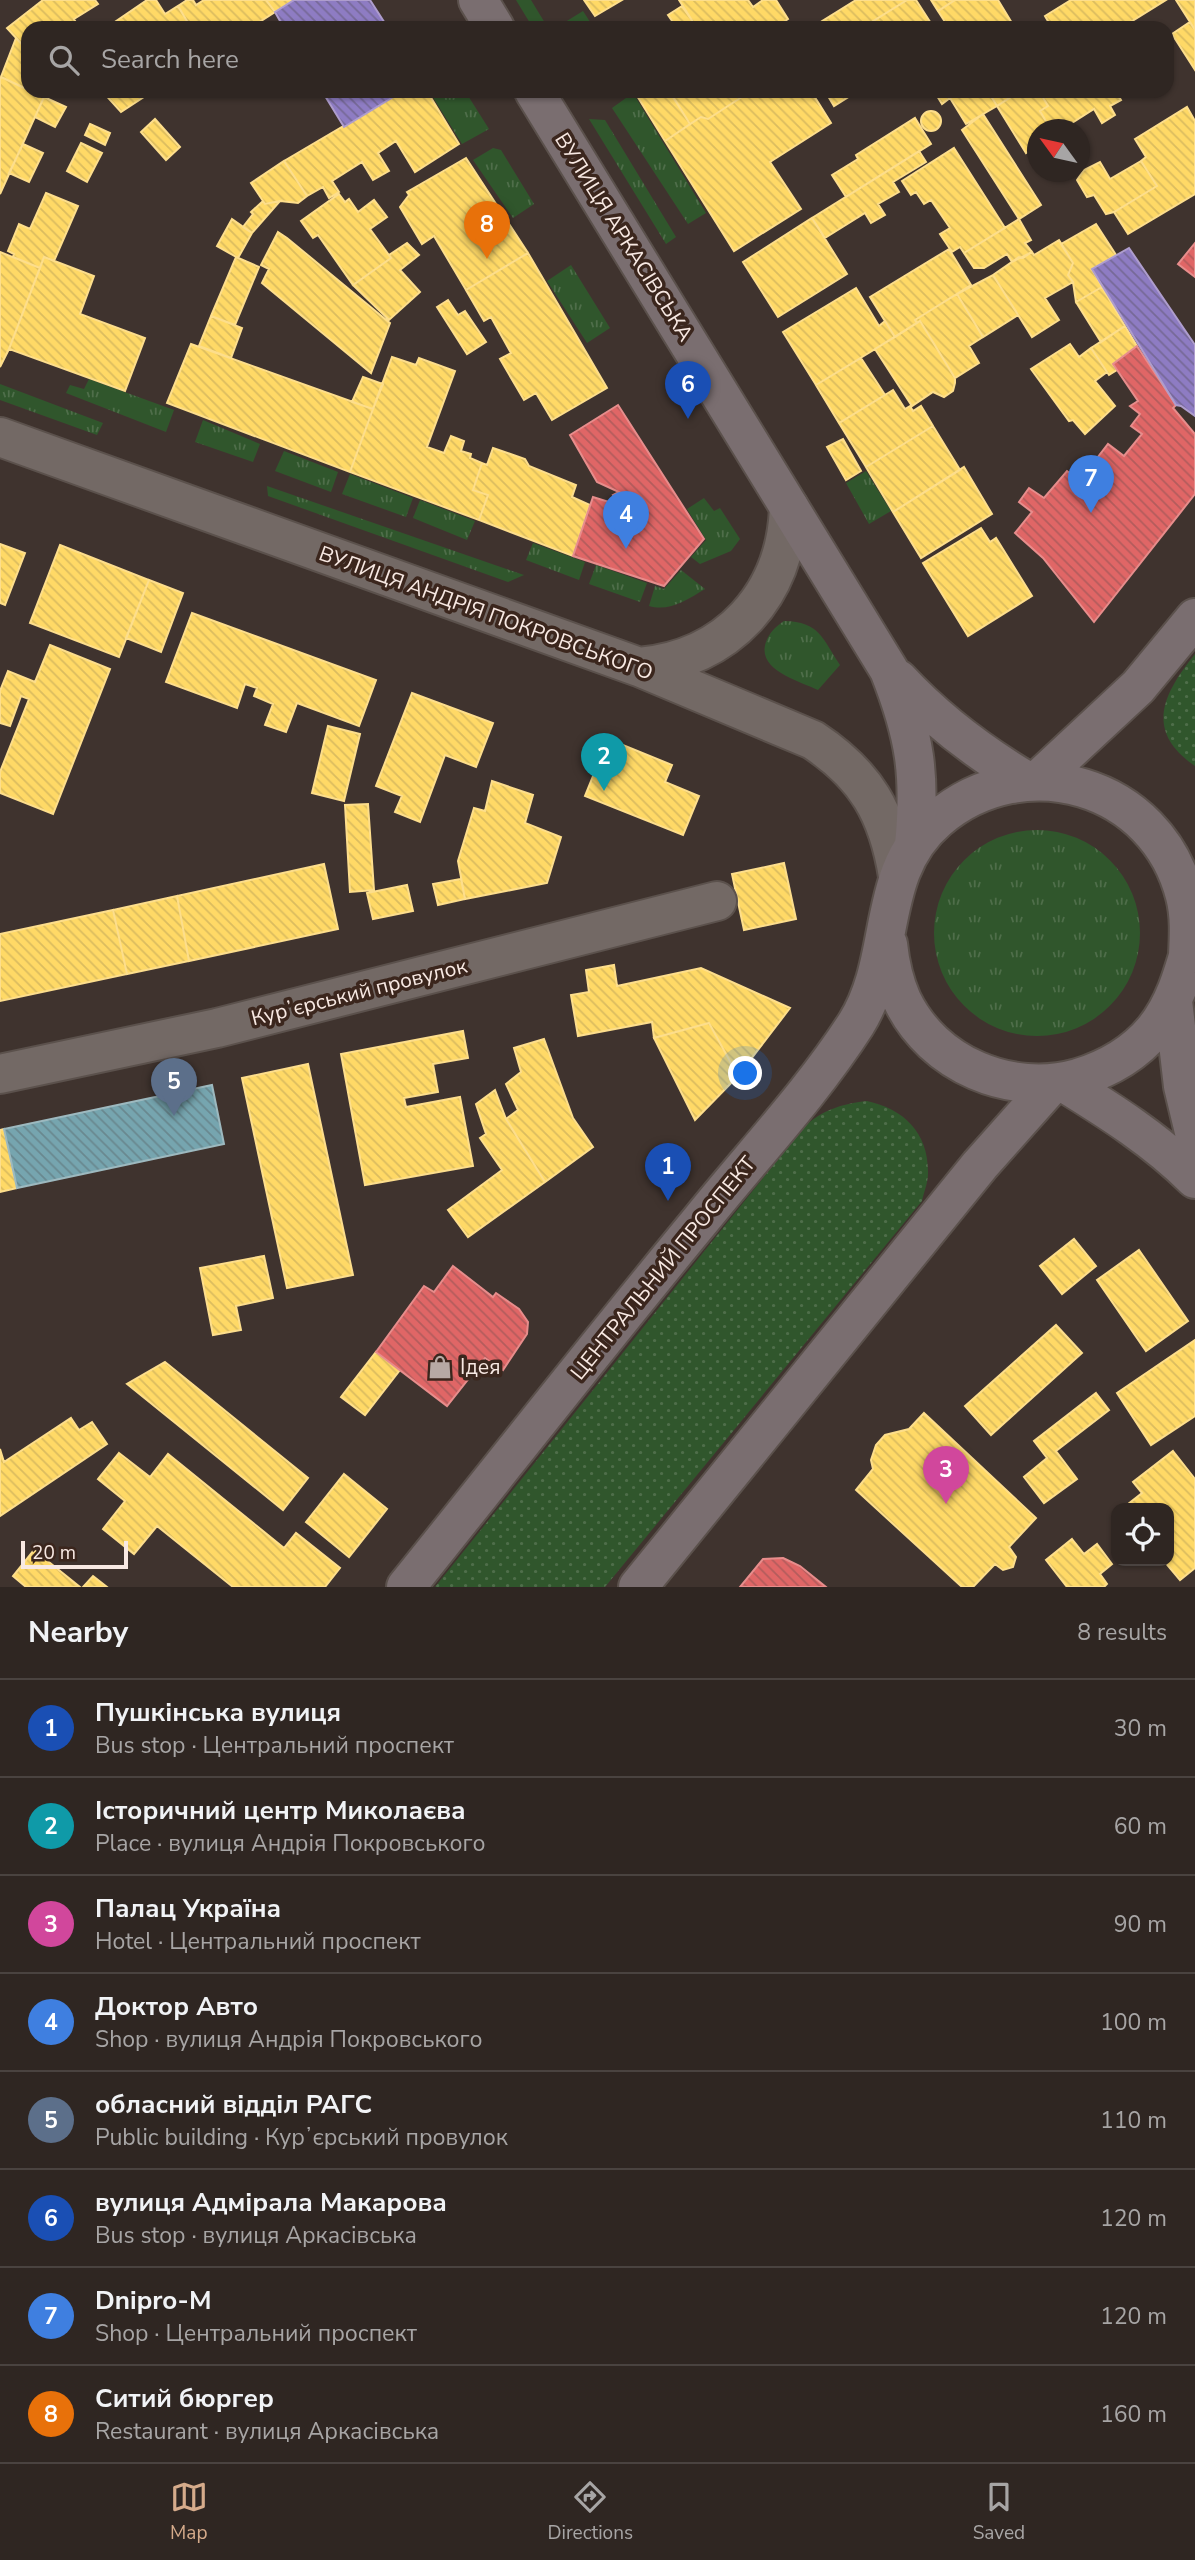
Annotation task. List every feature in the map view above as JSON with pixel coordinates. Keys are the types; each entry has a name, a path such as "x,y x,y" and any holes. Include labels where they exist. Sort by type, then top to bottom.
{"main road":[{"path":"478,0 491,21"},
{"name":"ВУЛИЦЯ АРКАСІВСЬКА","path":"538,98 889,670 905,712 915,756 918,801 906,860"},
{"path":"906,860 936,821 963,801 994,787 1032,781 1138,687 1195,618"},
{"name":"ВУЛИЦЯ АРКАСІВСЬКА","path":"889,670 919,702 953,732 989,758 1032,781 1065,783 1093,791 1119,804 1143,822 1162,844 1176,869 1186,897 1191,943 1173,1001"},
{"name":"ЦЕНТРАЛЬНИЙ ПРОСПЕКТ","path":"406,1587 831,1059 856,1023 873,989 906,860"},
{"path":"886,931 890,967 902,1001 923,1031 949,1056 981,1073 1016,1083 1058,1083 1096,1072 1127,1055 1154,1031 1173,1001"},
{"path":"1173,1001 1183,1086 1195,1136"},
{"path":"1058,1083 1131,1125 1163,1149 1195,1180"},
{"path":"638,1587 981,1165 1058,1083"}],"street":[{"name":"ВУЛИЦЯ АНДРІЯ ПОКРОВСЬКОГО","path":"0,437 639,667 801,735 833,754 866,788 906,860"},
{"path":"639,667 660,665 699,652 741,623 761,600 775,574 786,541 789,507"},
{"name":"Курʼєрський провулок","path":"0,1074 217,1028 717,901"}],"green space":[{"path":"516,0 531,0 544,21 529,21"},
{"path":"583,11 589,21 567,21"},
{"path":"433,98 469,98 489,129 462,144"},
{"path":"626,98 636,98 706,213 688,224 612,108"},
{"path":"589,119 605,120 676,237 666,244"},
{"path":"493,148 501,150 534,204 513,218 473,160"},
{"path":"571,265 610,328 587,343 547,281"},
{"path":"89,379 174,410 166,432 66,393 70,385 84,389"},
{"path":"0,384 103,423 97,435 0,400"},
{"path":"203,420 260,444 253,462 195,442"},
{"path":"284,451 338,472 331,492 275,471"},
{"path":"866,471 891,511 869,524 846,483"},
{"path":"350,474 413,498 406,517 342,494"},
{"path":"267,486 524,575 508,582 268,496"},
{"path":"704,498 714,511 720,508 740,539 731,551 700,564 691,557 706,540 687,509"},
{"path":"420,500 475,521 467,540 413,518"},
{"path":"533,543 585,562 579,580 526,560"},
{"path":"596,565 647,583 640,602 589,584"},
{"path":"681,570 705,589 671,606 649,606 655,586 664,589"},
{"path":"784,621 813,628 824,639 840,665 818,690 781,673 767,660 767,639"},
{"path":"1195,654 1195,766 1179,753 1169,739 1164,726 1164,712 1174,683"},
{"path":"1037,830 1076,838 1094,847 1110,860 1123,876 1132,894 1140,933 1132,972 1123,990 1110,1006 1094,1019 1076,1028 1037,1036 998,1028 980,1019 964,1006 951,990 942,972 934,933 942,894 951,876 964,860 980,847 998,838"},
{"path":"867,1101 903,1117 919,1135 927,1159 928,1174 922,1201 605,1587 435,1587 803,1128 832,1109"}],"building: Homes":[{"path":"43,0 95,0 98,4 74,19 75,21 21,21 21,43 7,28"},
{"path":"147,0 156,0 165,14 178,6 187,21 116,21"},
{"path":"187,0 193,0 196,5 204,0 266,0 275,12 261,21 187,21 178,6"},
{"path":"266,0 294,0 275,12"},
{"path":"584,0 622,0 595,16"},
{"path":"679,0 748,0 753,7 763,0 776,0 788,19 785,21 692,21"},
{"path":"856,0 907,0 873,21 822,21"},
{"path":"907,0 916,0 930,21 873,21"},
{"path":"931,0 955,0 938,11"},
{"path":"955,0 998,0 1011,21 944,21 938,11"},
{"path":"1071,0 1166,0 1132,21 1048,21 1045,16"},
{"path":"1176,0 1195,0 1195,30 1190,22"},
{"path":"682,6 692,21 672,21 668,15"},
{"path":"1190,22 1195,30 1195,70 1174,37 1174,33"},
{"path":"16,38 21,43 21,87 1,77"},
{"path":"1,77 21,86 21,98 44,98 0,194"},
{"path":"44,98 66,107 55,127 35,117"},
{"path":"108,98 142,98 121,112"},
{"path":"391,98 431,98 459,144 415,172 396,141 378,153 389,171 373,180 362,162 332,181 339,192 329,198 323,187 307,196 284,161"},
{"path":"638,98 673,98 690,124 665,141"},
{"path":"674,98 740,98 708,119 701,117 690,124"},
{"path":"740,98 815,98 831,123 770,162 801,209 734,251 665,141 701,117 708,119"},
{"path":"829,98 847,98 834,106"},
{"path":"938,98 950,98 942,104"},
{"path":"950,98 992,98 997,106 966,124"},
{"path":"992,98 1009,98 997,106"},
{"path":"1009,98 1043,98 1048,106 1040,111 1045,119 1027,119 1026,153 997,106"},
{"path":"1043,98 1121,100 1110,106 1115,115 1102,123 1094,109 1078,119 1045,119 1040,111 1048,106"},
{"path":"1187,107 1195,121 1195,194 1128,234 1114,212 1157,186 1141,161 1146,157 1135,139"},
{"path":"927,111 935,111 941,121 935,131 927,131 921,125 921,117"},
{"path":"983,114 1041,205 1019,219 962,130"},
{"path":"915,118 931,144 846,197 832,175 858,159 856,155"},
{"path":"155,119 180,147 166,160 141,132"},
{"path":"90,124 110,133 105,145 85,135"},
{"path":"81,143 102,153 87,182 67,171"},
{"path":"23,144 43,153 29,182 9,173"},
{"path":"954,148 1005,228 964,253 960,247 952,252 940,234 950,228 931,200 924,204 916,192 911,195 902,181"},
{"path":"919,151 926,162 893,182 899,192 878,204 885,215 871,223 865,213 825,238 812,218"},
{"path":"466,158 528,253 466,290 434,236 422,244 400,207 409,195 407,192"},
{"path":"284,161 307,196 298,203 280,201 265,204 251,183"},
{"path":"1141,161 1157,186 1106,214 1094,195 1087,197 1078,182 1090,182 1090,167 1100,162 1110,179"},
{"path":"46,193 78,206 54,261 44,257 40,268 13,257 14,254 8,251 19,224 30,229"},
{"path":"339,194 345,202 349,199 358,212 374,200 387,217 370,229 391,258 353,285 318,235 313,238 301,221"},
{"path":"263,201 265,204 280,201 252,233 243,227 253,214 251,212"},
{"path":"812,218 847,274 778,317 743,262"},
{"path":"232,219 252,233 238,258 217,246"},
{"path":"1019,219 1031,240 1025,243 1032,252 1012,262 1007,254 984,268 974,268 964,253"},
{"path":"1096,224 1116,255 1092,269 1102,287 1076,302 1073,282 1068,275 1073,263 1061,244"},
{"path":"278,232 390,323 371,373 262,283 269,269 261,265"},
{"path":"1059,240 1073,263 1068,275 1073,282 1045,298 1059,320 1032,337 993,275 1019,257 1023,258 1032,252 1034,255"},
{"path":"407,243 419,255 400,270 420,292 389,320 353,285"},
{"path":"949,249 971,285 915,320 917,323 895,337 870,297"},
{"path":"0,252 40,268 0,367"},
{"path":"528,253 607,388 552,420 536,393 524,400 500,359 511,353 491,317 484,321 466,290"},
{"path":"44,257 94,276 80,314 145,338 125,391 9,349"},
{"path":"236,257 259,267 235,325 211,316"},
{"path":"993,275 1018,315 983,337 957,294"},
{"path":"1102,287 1125,326 1101,342 1076,302"},
{"path":"856,288 879,326 885,321 895,337 816,385 783,332"},
{"path":"957,294 983,337 969,346 979,363 955,378 920,321 917,323 915,320"},
{"path":"448,300 458,315 465,311 486,342 467,354 437,307"},
{"path":"211,316 242,328 231,358 199,346"},
{"path":"920,321 955,378 955,383 953,391 944,397 933,392 912,406 875,349"},
{"path":"1125,326 1137,346 1113,364 1117,370 1109,375 1091,348"},
{"path":"191,344 373,409 350,472 167,403"},
{"path":"1070,344 1079,357 1091,348 1107,372 1095,381 1115,406 1085,434 1073,420 1069,421 1031,369"},
{"path":"392,357 416,365 419,358 455,371 427,447 444,453 451,436 464,441 461,451 471,454 470,458 482,463 473,490 488,495 479,520 350,472"},
{"path":"861,358 885,395 839,423 816,385"},
{"path":"363,377 383,384 373,409 352,402"},
{"path":"893,390 905,409 910,406 913,411 921,406 933,426 866,467 839,423"},
{"path":"933,426 960,470 893,512 866,467"},
{"path":"843,439 861,471 846,480 827,447"},
{"path":"493,448 525,459 529,466 576,485 572,497 590,505 573,556 479,520 488,495 473,490 482,463 487,465"},
{"path":"964,467 992,514 921,558 893,512"},
{"path":"981,528 990,542 996,538 1032,596 968,636 923,563"},
{"path":"0,544 25,553 5,605 0,603"},
{"path":"60,545 149,580 119,657 30,623"},
{"path":"149,580 183,593 161,652 126,638"},
{"path":"192,613 376,680 359,726 297,703 286,732 265,725 273,704 254,696 257,688 245,684 237,708 166,682"},
{"path":"50,645 110,669 53,814 0,793 0,772 29,699 21,696 10,726 0,723 0,691 8,671 35,682"},
{"path":"412,693 493,723 476,767 445,755 420,822 395,812 402,796 376,786"},
{"path":"328,726 360,734 344,801 312,793"},
{"path":"608,739 672,765 665,782 699,796 683,835 585,796"},
{"path":"492,781 533,795 525,823 561,837 547,883 465,899 458,861 474,808 485,811"},
{"path":"368,804 374,890 350,892 345,805"},
{"path":"784,863 796,919 744,930 732,874"},
{"path":"324,864 338,929 189,961 177,896"},
{"path":"461,879 465,899 438,905 433,884"},
{"path":"407,885 413,911 373,919 367,893"},
{"path":"177,896 189,961 127,974 113,910"},
{"path":"113,910 127,974 0,1001 0,934"},
{"path":"614,965 617,986 701,968 790,1008 738,1076 709,1023 654,1038 652,1022 578,1036 571,995 589,992 586,970"},
{"path":"709,1023 738,1076 695,1120 654,1038"},
{"path":"463,1031 468,1058 433,1064 438,1092 404,1098 406,1107 460,1097 473,1166 365,1185 341,1054"},
{"path":"544,1039 573,1118 593,1147 545,1182 506,1119 518,1110 506,1084 521,1072 514,1048"},
{"path":"308,1064 353,1275 287,1288 242,1078"},
{"path":"495,1090 506,1119 545,1182 468,1237 448,1210 502,1170 480,1138 486,1134 476,1104"},
{"path":"4,1129 17,1188 0,1192 0,1130"},
{"path":"1074,1239 1096,1266 1062,1294 1040,1266"},
{"path":"1139,1250 1188,1321 1146,1351 1097,1280"},
{"path":"264,1256 273,1298 236,1306 241,1330 213,1335 200,1268"},
{"path":"1056,1325 1082,1353 991,1435 965,1406"},
{"path":"1195,1340 1195,1416 1151,1445 1117,1393"},
{"path":"376,1352 400,1370 365,1415 341,1397"},
{"path":"165,1362 308,1478 283,1510 127,1384"},
{"path":"1096,1393 1109,1410 1056,1451 1077,1479 1044,1503 1024,1477 1047,1458 1034,1441"},
{"path":"924,1413 1036,1518 1009,1547 1016,1557 1013,1567 1003,1570 995,1564 973,1587 962,1587 856,1490 873,1469 871,1460 876,1445 885,1435 909,1429"},
{"path":"71,1418 79,1430 92,1422 107,1444 0,1516 0,1449 4,1462"},
{"path":"1173,1451 1195,1479 1195,1568 1180,1580 1168,1566 1174,1566 1174,1503 1129,1503 1142,1493 1133,1482"},
{"path":"119,1453 150,1477 168,1454 284,1548 296,1533 340,1568 325,1587 233,1587 157,1526 134,1554 103,1529 125,1501 98,1479"},
{"path":"344,1474 387,1509 349,1557 306,1522"},
{"path":"1072,1539 1084,1554 1097,1544 1111,1563 1100,1574 1107,1584 1104,1587 1067,1587 1046,1560"},
{"path":"34,1550 80,1587 26,1587 13,1576"},
{"path":"93,1576 107,1587 83,1587"}],"building: Shops":[{"path":"1195,243 1195,277 1178,264"},
{"path":"1137,346 1176,405 1173,408 1195,434 1195,494 1094,622 1043,558 1015,533 1032,512 1019,502 1029,488 1044,498 1067,471 1095,492 1099,486 1084,475 1108,444 1124,456 1142,434 1131,426 1140,414 1130,406 1138,401 1113,364"},
{"path":"618,405 704,539 664,586 573,556 593,497 628,508 632,506 628,500 620,504 613,495 619,492 597,482 570,435"},
{"path":"453,1266 493,1297 496,1293 519,1309 528,1322 527,1334 503,1370 485,1358 447,1406 376,1352 424,1286 434,1292"},
{"path":"783,1558 800,1566 826,1587 740,1587 763,1559"}],"building: Offices":[{"path":"294,0 370,0 384,21 280,21 275,12"},
{"path":"326,98 392,98 344,127"},
{"path":"1129,248 1195,345 1195,416 1176,405 1092,269"}],"building: Public":[{"path":"212,1085 224,1144 17,1188 4,1129"}],"place":[{"name":"Ситий бюргер","path":"487,259"},
{"name":"вулиця Адмірала Макарова","path":"688,419"},
{"name":"Dnipro-M","path":"1091,513"},
{"name":"Доктор Авто","path":"626,549"},
{"name":"Історичний центр Миколаєва","path":"604,791"},
{"name":"обласний відділ РАГС","path":"174,1116"},
{"name":"Пушкінська вулиця","path":"668,1201"},
{"name":"Ідея","path":"440,1367"},
{"name":"Палац Україна","path":"946,1504"}]}
